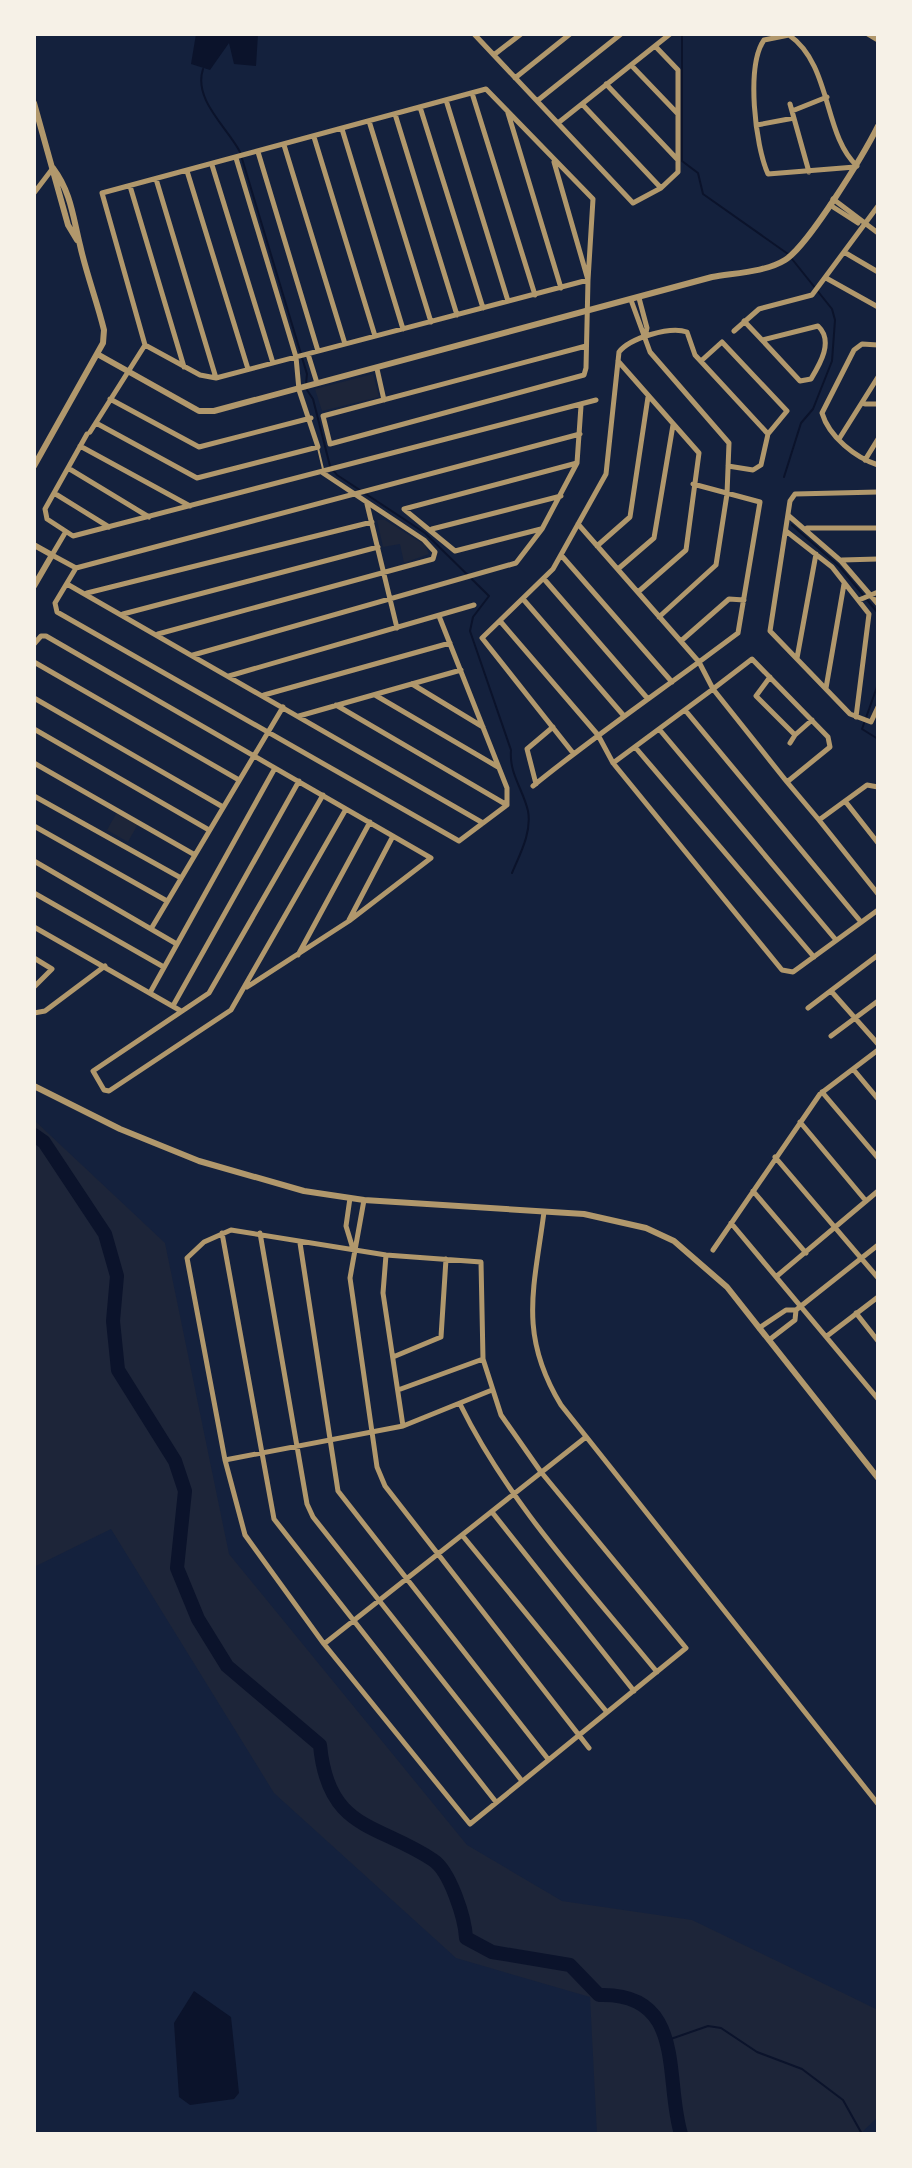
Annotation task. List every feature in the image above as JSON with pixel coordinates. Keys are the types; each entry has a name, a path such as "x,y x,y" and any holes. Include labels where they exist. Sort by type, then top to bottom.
{"street":[{"path":"474,34 633,203 677,175 678,70 655,46"},
{"path":"495,54 521,34"},
{"path":"515,78 570,34"},
{"path":"537,101 621,34"},
{"path":"558,123 670,34"},
{"path":"868,34 878,40"},
{"path":"789,35 798,42 827,97 846,153 857,167 768,174 761,157 757,125 758,48 764,40 789,35"},
{"path":"631,65 677,114"},
{"path":"606,84 678,160"},
{"path":"586,346 323,416 330,444 584,375 586,346 588,280 593,199 486,89 102,193 145,345 185,368 216,378 588,280"},
{"path":"472,93 535,295"},
{"path":"757,125 827,97"},
{"path":"446,100 508,301"},
{"path":"34,103 68,225 79,242 104,330 99,355 34,466"},
{"path":"582,104 661,188"},
{"path":"420,107 483,308"},
{"path":"507,111 561,288"},
{"path":"792,111 809,172"},
{"path":"395,114 457,315"},
{"path":"369,121 431,322"},
{"path":"99,355 199,411 214,411 786,259 794,253 857,167 878,126"},
{"path":"342,129 403,329"},
{"path":"314,137 375,336"},
{"path":"284,145 345,344"},
{"path":"258,152 318,351"},
{"path":"237,158 314,386"},
{"path":"553,158 588,280"},
{"path":"212,165 273,363"},
{"path":"34,193 53,168"},
{"path":"187,171 248,369"},
{"path":"156,179 216,378"},
{"path":"130,186 185,368"},
{"path":"831,201 848,220 878,233"},
{"path":"734,331 759,309 812,295 821,287 878,206"},
{"path":"844,252 878,272"},
{"path":"826,278 878,307"},
{"path":"639,298 647,328 645,338"},
{"path":"631,300 650,352 729,443 727,494 716,565 659,617"},
{"path":"744,321 800,381 811,379 822,361 825,337 818,326 762,340"},
{"path":"573,753 482,638 544,579 561,555 606,474 617,360 625,345 683,330 690,337 693,352 768,434"},
{"path":"701,361 722,342 787,411 768,434 761,465 753,470 728,466"},
{"path":"878,345 862,344 854,350 822,413 839,439 865,460 878,465"},
{"path":"145,345 80,446 54,493 45,515 65,533 79,536 596,400"},
{"path":"96,423 197,478 318,447 300,390 303,355"},
{"path":"617,360 699,453 686,550 638,592"},
{"path":"377,369 384,400"},
{"path":"839,439 865,404 878,377"},
{"path":"597,546 630,517 648,396"},
{"path":"110,399 199,447 311,418"},
{"path":"865,404 878,404"},
{"path":"193,655 516,563 542,529 577,463 581,406"},
{"path":"617,569 654,538 673,424"},
{"path":"34,545 76,568 580,434"},
{"path":"865,460 878,439"},
{"path":"80,446 190,506"},
{"path":"542,529 455,551 404,509 577,463"},
{"path":"68,468 149,517"},
{"path":"157,634 433,559 435,552 424,540 326,472"},
{"path":"553,727 527,749 535,785 573,753 738,633 760,502 693,484"},
{"path":"878,492 795,494 790,501 770,631 850,714 871,722 878,707"},
{"path":"54,493 109,527"},
{"path":"431,529 561,496"},
{"path":"367,503 397,628"},
{"path":"789,516 807,528 841,561 864,597 871,621 856,717"},
{"path":"86,594 372,522"},
{"path":"578,524 699,662 713,689 878,894"},
{"path":"807,528 878,528"},
{"path":"786,531 816,553 844,583 878,604"},
{"path":"34,586 65,533"},
{"path":"122,614 378,547"},
{"path":"796,660 816,553"},
{"path":"561,555 672,682"},
{"path":"841,561 878,559"},
{"path":"76,568 55,603 57,612 459,841 507,805"},
{"path":"544,579 648,699"},
{"path":"826,689 844,583"},
{"path":"67,584 483,823"},
{"path":"864,597 878,592"},
{"path":"523,599 624,717"},
{"path":"681,641 729,599 744,600"},
{"path":"228,676 474,605"},
{"path":"439,616 507,788 507,805"},
{"path":"500,621 598,735 613,763 782,970 793,972 878,910"},
{"path":"34,644 41,636 431,858 349,921 245,988"},
{"path":"263,695 450,643"},
{"path":"613,763 752,659 828,737 830,747 787,782"},
{"path":"34,662 239,780"},
{"path":"298,716 461,670"},
{"path":"770,677 756,696 795,735"},
{"path":"412,684 483,727"},
{"path":"375,694 499,768"},
{"path":"34,698 223,807"},
{"path":"336,705 507,805"},
{"path":"151,929 283,707"},
{"path":"685,710 861,922"},
{"path":"790,743 812,720"},
{"path":"34,729 209,830"},
{"path":"659,729 836,940"},
{"path":"635,747 814,957"},
{"path":"34,763 195,855"},
{"path":"151,991 162,966 275,768"},
{"path":"174,1004 299,781"},
{"path":"819,820 867,785 878,787"},
{"path":"323,795 213,989 93,1071 109,1091 225,1016 254,973 346,809"},
{"path":"34,796 181,878"},
{"path":"845,801 878,843"},
{"path":"297,957 370,822"},
{"path":"34,826 167,901"},
{"path":"349,921 393,836"},
{"path":"34,861 175,943"},
{"path":"34,893 162,966"},
{"path":"34,927 174,1004 181,1011"},
{"path":"808,1008 878,955"},
{"path":"34,958 52,969 34,987"},
{"path":"34,1013 45,1011 105,966"},
{"path":"831,991 878,1044"},
{"path":"831,1036 878,1001"},
{"path":"713,1250 822,1092 878,1050"},
{"path":"853,1069 878,1099"},
{"path":"34,1086 120,1129 199,1161 304,1191 364,1200 619,1219 674,1241 727,1287 878,1478"},
{"path":"822,1092 878,1158"},
{"path":"800,1122 867,1201"},
{"path":"775,1157 878,1278"},
{"path":"753,1191 806,1253"},
{"path":"777,1276 878,1191"},
{"path":"350,1198 346,1226 353,1250"},
{"path":"364,1200 361,1228 353,1250 351,1297 370,1433 385,1486 589,1748"},
{"path":"544,1212 532,1305 532,1338 549,1386 586,1437 878,1804"},
{"path":"731,1223 878,1399"},
{"path":"231,1230 353,1250 476,1260 483,1268 480,1334 483,1359 501,1415 541,1472 686,1648 470,1824 324,1644 251,1548 225,1460 187,1258 191,1251 231,1230"},
{"path":"222,1233 274,1519 496,1803"},
{"path":"260,1233 307,1504 313,1517 522,1781"},
{"path":"300,1243 338,1491 345,1505 408,1578 548,1759"},
{"path":"759,1328 786,1310 799,1308 878,1245"},
{"path":"386,1255 383,1293 403,1426"},
{"path":"393,1357 441,1337 446,1259"},
{"path":"827,1336 878,1297"},
{"path":"769,1340 795,1320 799,1308"},
{"path":"856,1313 878,1341"},
{"path":"398,1390 483,1359"},
{"path":"225,1460 403,1426 492,1390"},
{"path":"460,1404 485,1456 513,1495 657,1672"},
{"path":"324,1644 586,1437"},
{"path":"492,1512 634,1691"},
{"path":"462,1535 606,1711"}],"lane":[{"path":"318,447 326,472"}],"shaded area":[{"path":"196,34 258,34 256,66 234,64 229,43 210,70 191,64"},
{"path":"373,374 379,397 322,411 315,389"},
{"path":"377,520 385,520 425,545 429,554 404,563 400,544 383,547"},
{"path":"117,812 138,824 128,842 107,830"},
{"path":"34,1120 165,1243 229,1554 467,1845 562,1901 692,1920 878,2010 878,2117 860,2134 597,2134 590,1997 456,1958 274,1793 111,1529 34,1567"},
{"path":"194,1991 231,2017 239,2093 234,2099 190,2105 179,2097 174,2023"}],"waterway":[{"path":"682,34 682,161 698,173 703,194 788,254"},
{"path":"203,69 201,80 207,102 240,152 307,374 306,384"},
{"path":"784,477 801,423 813,409 832,361 835,320 832,309 792,259"},
{"path":"307,390 313,399 330,466 337,475 425,533 489,596 473,617 470,631 511,750 514,774 528,811 527,835 512,873"},
{"path":"792,525 840,567 878,613"},
{"path":"878,684 862,729 878,739"},
{"path":"34,1135 44,1142 105,1234 117,1276 113,1321 118,1370 175,1461 185,1491 177,1568 198,1619 227,1666 320,1745 333,1794 345,1809 359,1821 413,1848 439,1866 456,1896 466,1938 492,1952 570,1965 599,1995 627,1998 647,2008 659,2023 667,2043 681,2134"},
{"path":"665,2041 708,2026 721,2028 757,2052 802,2069 843,2100 862,2134"}]}
